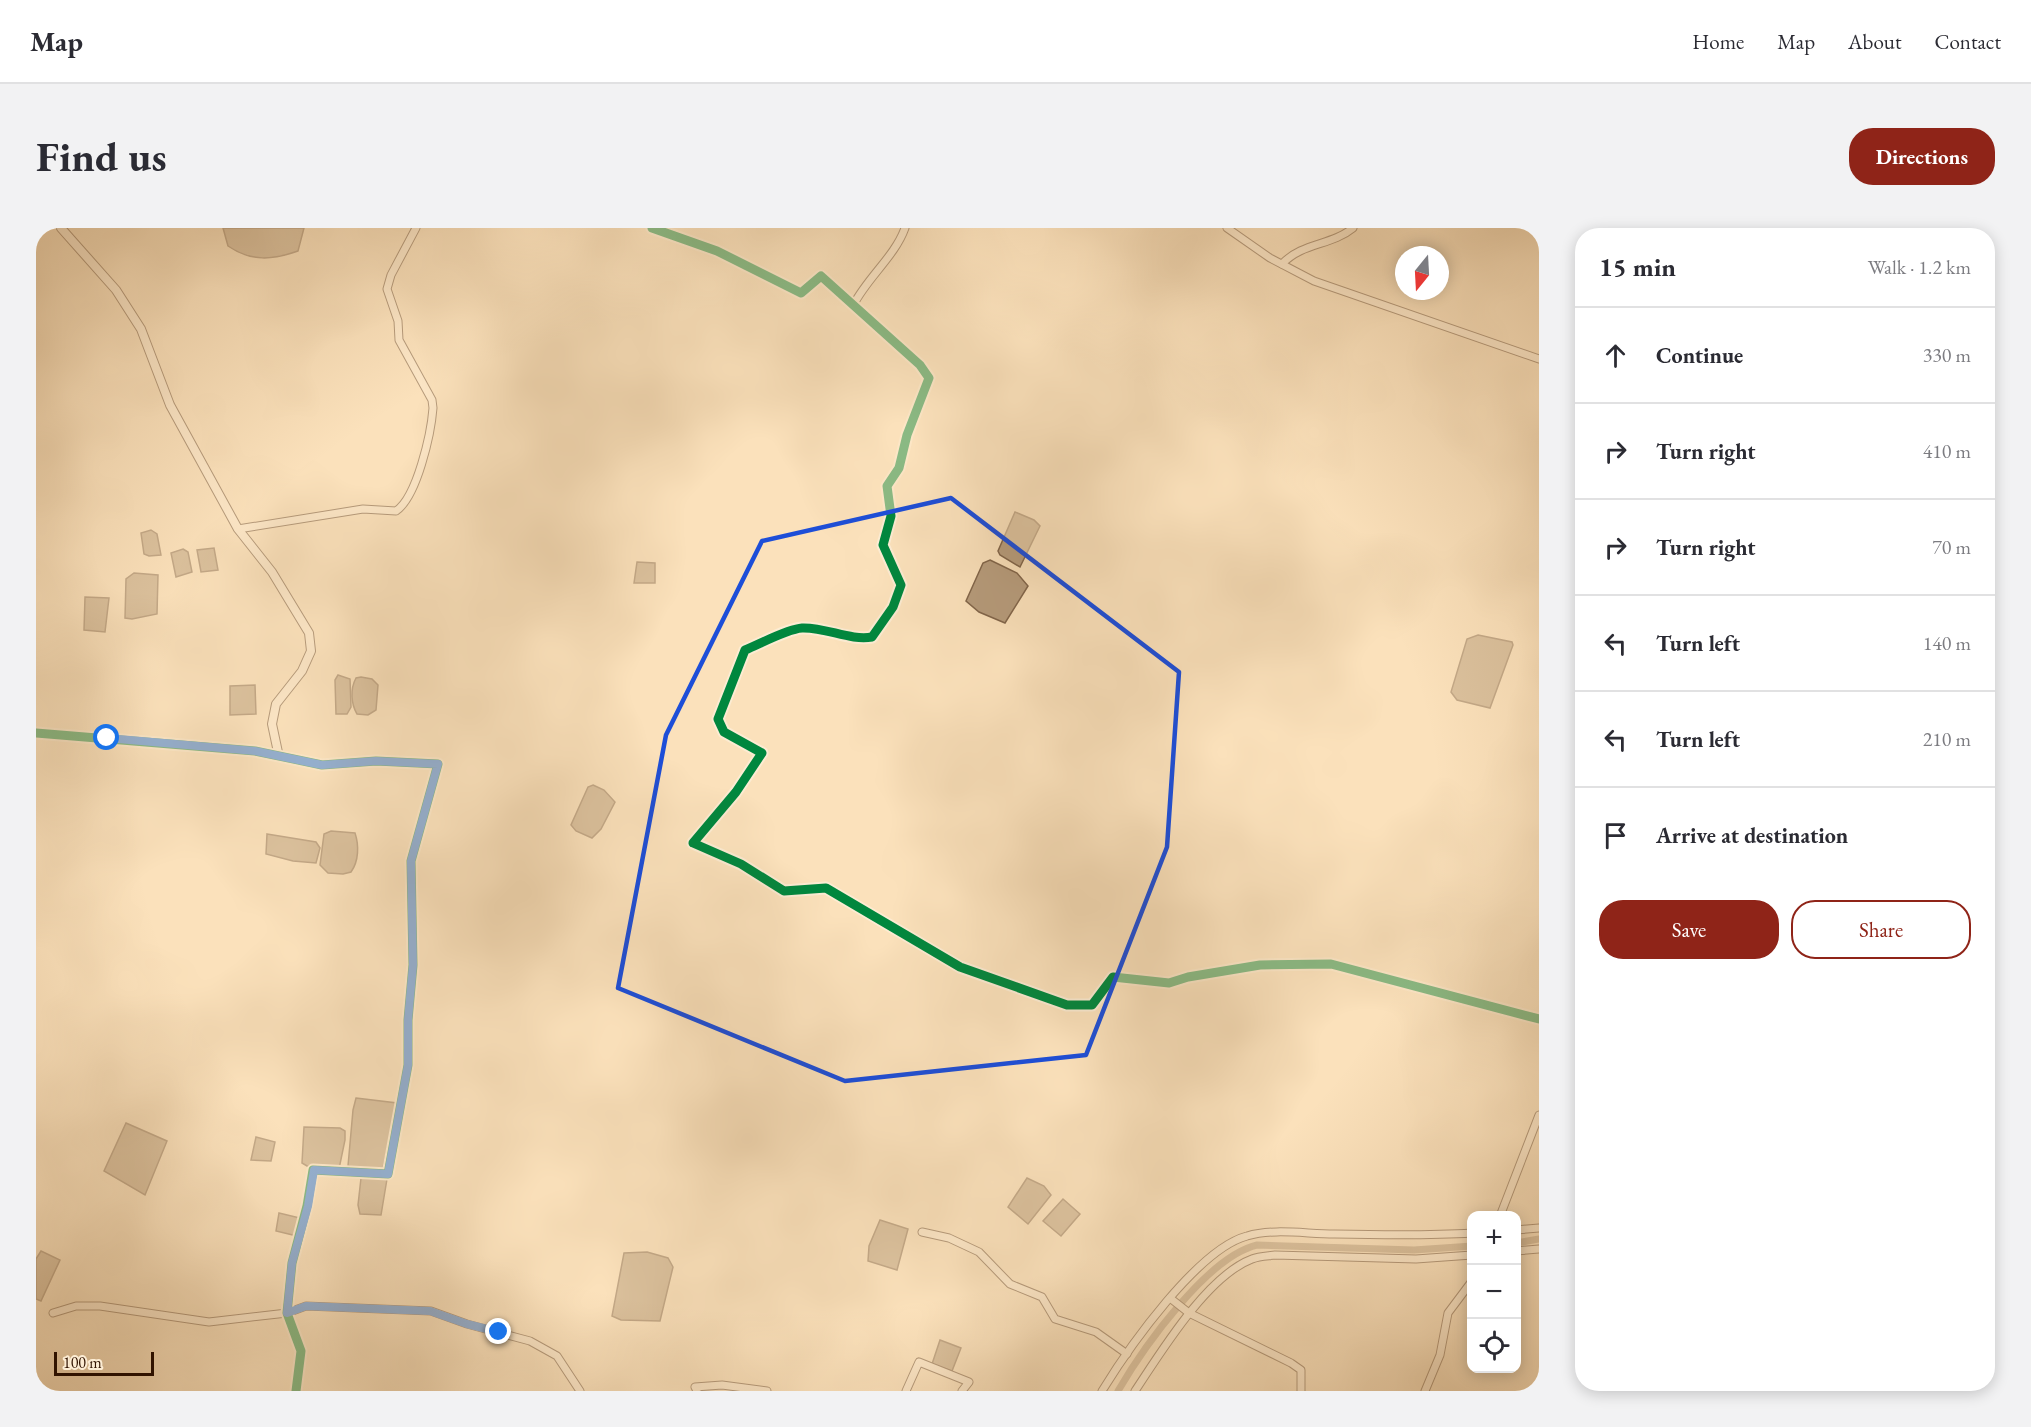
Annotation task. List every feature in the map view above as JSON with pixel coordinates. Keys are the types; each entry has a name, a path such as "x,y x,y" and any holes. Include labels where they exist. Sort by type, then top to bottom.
{"street":[{"path":"61,228 116,290 141,329 170,405 238,529 272,572 309,633 311,651 302,671 276,704 272,724 279,757"},
{"path":"238,529 363,509 396,511 408,501 420,473 433,408 432,400 399,340 398,321 387,289 391,275 416,228"},
{"path":"652,228 717,251 801,293 821,276 920,365 930,378 907,435 899,468 887,486 891,516 883,545 901,585 893,607 872,637 859,639 850,634 802,628 744,650 718,718 724,732 762,753 736,792 693,843 741,864 784,891 826,888 960,968 1067,1005 1092,1005 1113,977 1169,983 1188,977 1260,965 1330,964 1539,1019"},
{"path":"854,304 905,228"},
{"path":"1227,228 1282,264 1314,281 1539,359"},
{"path":"1282,264 1294,252 1324,243 1353,228"},
{"path":"36,733 255,751 322,765 376,761 438,764 411,861 413,965 408,1020 408,1065 388,1174 314,1170 308,1206 292,1263 287,1313 301,1351 296,1391"},
{"path":"1502,1211 1539,1115"},
{"path":"1521,1230 1539,1228"},
{"path":"1102,1391 1170,1298 1216,1251 1231,1241 1262,1232 1414,1236 1467,1233"},
{"path":"922,1233 967,1245 979,1252 1010,1284 1042,1297 1055,1319 1095,1332 1127,1354"},
{"path":"1521,1251 1539,1249"},
{"path":"1134,1391 1190,1313 1212,1288 1252,1259 1275,1255 1416,1259 1467,1255"},
{"path":"1425,1391 1440,1355 1448,1314 1467,1288"},
{"path":"1170,1298 1190,1313 1291,1362 1301,1370 1301,1391"},
{"path":"53,1313 76,1306 100,1306 209,1322 287,1313 306,1306 430,1311 467,1324 530,1341 557,1356 580,1391"},
{"path":"906,1391 919,1362 969,1382 962,1391"},
{"path":"697,1391 696,1387 722,1385 767,1391"}],"highlighted area":[{"path":"951,498 1179,672 1167,847 1086,1055 845,1081 618,988 666,735 762,541"}],"shaded area":[{"path":"223,228 304,228 298,251 262,258 245,255 228,246"},
{"path":"1015,512 1034,520 1040,526 1020,567 1000,555 998,551"},
{"path":"151,530 157,534 161,555 144,554 141,533"},
{"path":"214,548 218,570 201,572 197,550"},
{"path":"183,549 188,552 192,572 176,577 171,553"},
{"path":"990,560 1017,573 1028,586 1005,623 979,612 966,601 983,563"},
{"path":"637,562 655,563 655,583 634,583"},
{"path":"134,573 158,575 157,614 132,619 125,618 126,579"},
{"path":"85,597 109,598 105,632 84,630"},
{"path":"1478,635 1512,642 1513,645 1490,708 1457,700 1451,692 1467,639"},
{"path":"338,675 350,679 351,707 347,714 336,714 335,680"},
{"path":"356,678 372,679 378,685 376,710 368,715 357,714 352,701 354,682"},
{"path":"255,685 256,714 230,715 230,686"},
{"path":"593,785 604,790 615,802 601,829 592,838 576,831 571,825 588,787"},
{"path":"331,831 355,833 358,853 351,872 328,873 320,865 324,834"},
{"path":"267,834 316,842 320,848 316,863 293,861 266,854"},
{"path":"356,1098 397,1103 383,1168 357,1169 348,1166"},
{"path":"126,1123 167,1141 145,1195 104,1171"},
{"path":"304,1127 340,1128 345,1131 339,1169 307,1166 302,1163"},
{"path":"256,1137 275,1142 271,1161 251,1160"},
{"path":"363,1176 387,1179 381,1215 360,1214 358,1205"},
{"path":"1027,1178 1044,1186 1051,1195 1028,1224 1008,1207"},
{"path":"1063,1199 1080,1214 1061,1236 1043,1221"},
{"path":"279,1213 300,1218 297,1236 276,1231"},
{"path":"880,1220 908,1229 897,1270 868,1261 869,1246"},
{"path":"41,1251 60,1260 41,1301 36,1299 36,1259"},
{"path":"647,1252 668,1258 673,1267 660,1321 621,1320 612,1316 624,1253"},
{"path":"940,1340 961,1348 952,1371 932,1364"}],"waterway":[{"path":"1521,1242 1539,1239"},
{"path":"1118,1391 1143,1352 1178,1306 1218,1267 1238,1253 1257,1245 1414,1250 1467,1246"}],"cycle path":[{"path":"652,228 717,251 801,293 821,276 920,365 929,378 907,435 899,468 887,486 891,516 883,545 901,585 893,607 872,637 855,637 802,628 781,634 745,650 718,719 724,732 762,753 736,792 693,843 741,864 784,891 826,888 960,967 1067,1005 1092,1005 1113,977 1169,983 1188,977 1260,965 1331,964 1539,1019"},
{"path":"36,733 255,751 322,765 376,761 438,764 411,861 413,965 408,1020 408,1065 388,1174 313,1170 307,1206 292,1263 287,1313 301,1351 296,1391"}],"route":[{"path":"107,738 196,744 255,751 322,765 376,761 438,764 411,861 413,965 408,1020 408,1065 388,1174 314,1170 308,1206 292,1263 287,1313 306,1306 430,1311 499,1332"}]}
